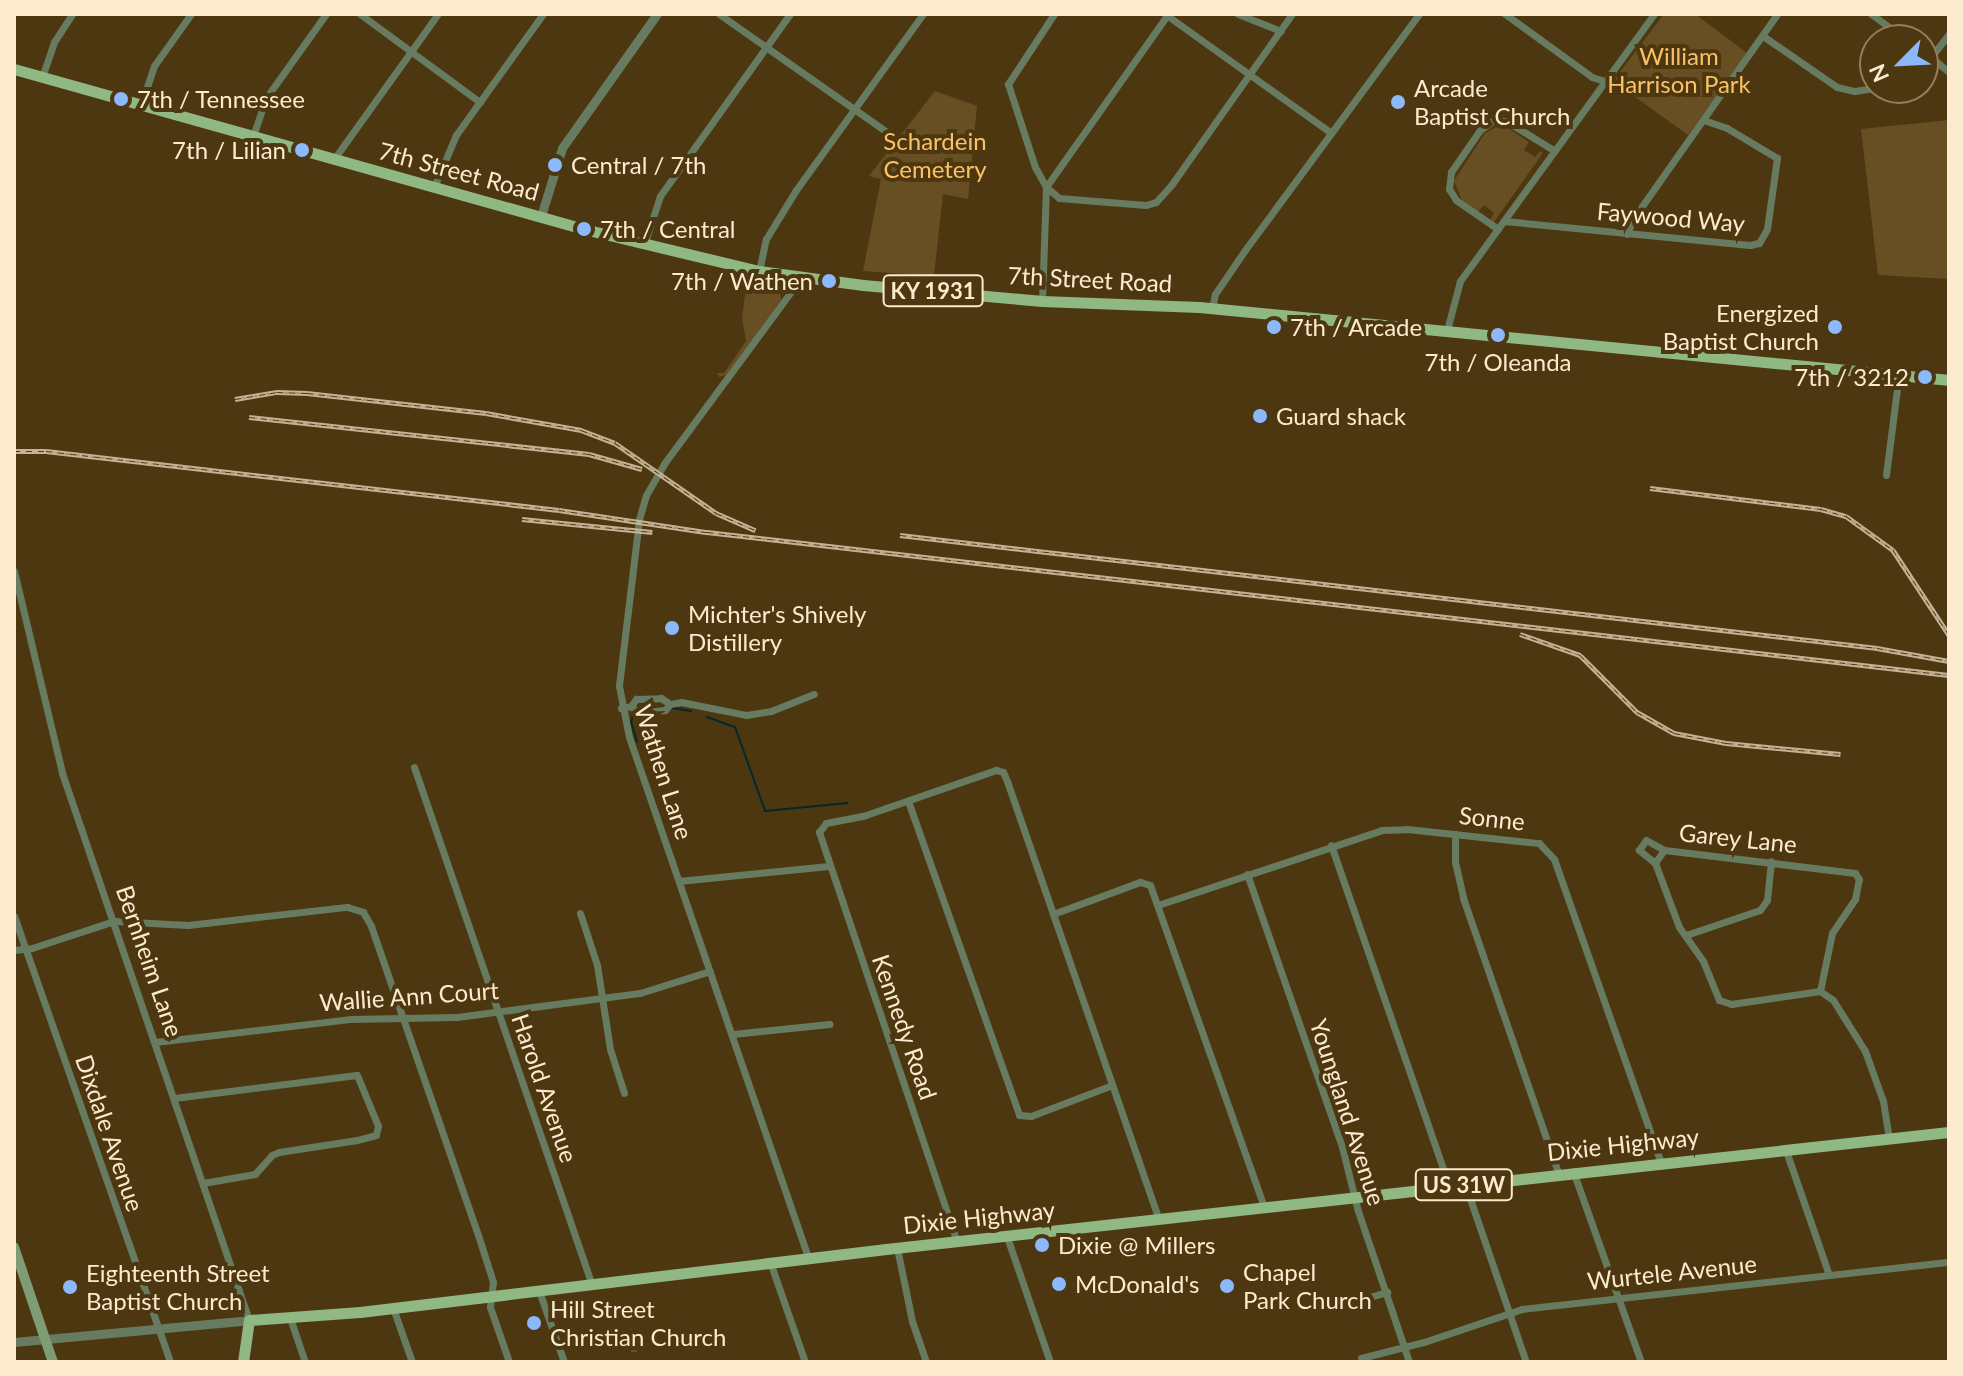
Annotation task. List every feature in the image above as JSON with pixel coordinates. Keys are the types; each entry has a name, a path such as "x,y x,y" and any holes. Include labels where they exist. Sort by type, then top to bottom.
{"main road":[{"name":"7th Street Road","path":"14,69 644,245 801,278 1042,301 1212,309 1949,380"},
{"name":"Dixie Highway","path":"249,1320 393,1308 1449,1185 1949,1132"},
{"path":"14,1247 53,1362"},
{"name":"Bernheim Lane","path":"243,1362 249,1320"}],"street":[{"path":"42,77 54,42 72,14"},
{"path":"141,105 154,66 191,14"},
{"path":"253,136 266,98 326,14"},
{"path":"360,14 480,102"},
{"path":"334,159 438,14"},
{"path":"434,187 448,148 543,14"},
{"path":"541,216 562,148 657,14"},
{"path":"719,14 894,137"},
{"path":"644,245 660,196 790,14"},
{"path":"759,271 769,233 923,14"},
{"path":"1054,14 1011,74 1007,88 1035,167 1046,187 1059,198 1146,205 1156,202 1292,14"},
{"path":"1238,14 1281,31"},
{"path":"1212,309 1215,294 1330,132 1419,14"},
{"path":"1505,14 1592,77 1604,81"},
{"path":"1447,330 1460,281 1654,14"},
{"path":"1627,234 1633,219 1777,14"},
{"path":"1042,301 1046,187 1167,15 1330,132"},
{"path":"1763,36 1837,87 1859,90"},
{"name":"Faywood Way","path":"1504,221 1750,245 1763,240 1777,158 1767,149 1727,128 1704,120"},
{"path":"1498,229 1456,200 1449,189 1451,172 1480,130 1493,121 1506,121 1555,151"},
{"name":"Wathen Lane","path":"801,278 664,464 646,495 639,520 621,657 621,708 810,1261"},
{"path":"1886,475 1899,373"},
{"name":"Bernheim Lane","path":"14,571 18,605 62,773 249,1320"},
{"path":"631,706 638,713 665,710 670,704 681,702 746,715 771,711 814,694"},
{"path":"621,708 631,706 636,699 661,698 670,704"},
{"name":"Harold Avenue","path":"414,767 592,1285"},
{"path":"1112,1085 1021,1117 908,801 996,770 1003,772 1053,914 1158,1218"},
{"name":"Kennedy Road","path":"908,801 822,826 819,838 957,1242"},
{"name":"Sonne","path":"1158,905 1331,845 1394,829 1535,843 1549,850 1612,1017 1661,1162"},
{"path":"1455,834 1455,862 1463,898 1558,1173"},
{"path":"1655,863 1639,850 1646,840 1664,850"},
{"path":"1331,845 1449,1185"},
{"name":"Garey Lane","path":"1664,850 1771,861 1851,871 1859,879 1853,904 1832,933 1820,991 1803,996 1722,1003 1703,961 1679,927 1655,863 1664,850"},
{"path":"1686,935 1760,910 1767,900 1771,861"},
{"path":"679,881 828,866"},
{"name":"Youngland Avenue","path":"1247,874 1342,1147 1409,1362"},
{"path":"1053,914 1140,882 1147,883 1158,905 1264,1208"},
{"path":"14,950 114,921 188,925 347,907 359,909 371,926 484,1251 493,1282 490,1307 509,1362"},
{"path":"580,913 597,965 610,1049 624,1093"},
{"name":"Dixdale Avenue","path":"14,916 170,1362"},
{"name":"Wallie Ann Court","path":"155,1042 350,1019 457,1017 660,989 710,971"},
{"path":"1820,991 1839,1008 1865,1051 1883,1101 1889,1138"},
{"path":"733,1034 829,1024"},
{"path":"174,1098 357,1075 362,1079 378,1126 376,1135 279,1152 255,1174 203,1183"},
{"path":"1785,1148 1829,1275"},
{"path":"1573,1171 1641,1362"},
{"path":"1465,1184 1526,1362"},
{"path":"1007,1237 1050,1362"},
{"path":"897,1248 912,1321 926,1362"},
{"name":"Wurtele Avenue","path":"1361,1358 1404,1347 1510,1311 1949,1262"},
{"path":"771,1265 805,1362"},
{"path":"539,1291 564,1362"},
{"path":"1345,1304 1387,1292"},
{"path":"393,1308 412,1362"},
{"path":"290,1318 305,1362"},
{"name":"Dixie Highway","path":"14,1342 249,1320"}],"green space":[{"name":"William Harrison Park","path":"1664,14 1695,14 1747,53 1688,135 1613,81"},
{"name":"Schardein Cemetery","path":"935,91 977,106 968,199 943,194 934,276 863,271 881,179 869,176"},
{"path":"1949,120 1949,279 1878,275 1861,129"},
{"path":"1496,127 1508,128 1529,142 1524,150 1535,157 1540,151 1543,153 1494,222 1490,220 1494,213 1484,205 1478,212 1462,200 1454,181 1485,133"},
{"path":"751,281 779,285 781,300 726,375 719,377 717,373 724,373 746,341 742,318 746,287"},
{"path":"629,1329 645,1333 646,1340 636,1342 637,1352 631,1352"}],"waterway":[{"path":"672,708 691,711"},
{"path":"634,713 631,722 637,742"},
{"path":"707,717 735,727 765,811 848,803"}],"railway":[{"path":"235,399 277,392 307,393 486,413 581,430 615,443 716,513 755,530"},
{"path":"249,417 589,454 642,469"},
{"path":"14,451 46,451 559,510 707,532 1949,675"},
{"path":"1650,488 1821,509 1846,516 1893,550 1949,635"},
{"path":"522,519 652,532"},
{"path":"900,535 1877,648 1949,661"},
{"path":"1520,634 1580,655 1637,712 1674,733 1726,743 1840,754"}],"place":[{"name":"7th / Tennessee","path":"121,99"},
{"name":"Arcade Baptist Church","path":"1398,102"},
{"name":"7th / Lilian","path":"302,150"},
{"name":"Central / 7th","path":"555,165"},
{"name":"7th / Central","path":"584,229"},
{"name":"7th / Wathen","path":"829,281"},
{"name":"7th / Arcade","path":"1274,327"},
{"name":"Energized Baptist Church","path":"1835,327"},
{"name":"7th / Oleanda","path":"1498,335"},
{"name":"7th / 3212","path":"1925,377"},
{"name":"Guard shack","path":"1260,416"},
{"name":"Michter's Shively Distillery","path":"672,628"},
{"name":"Dixie @ Millers","path":"1042,1245"},
{"name":"McDonald's","path":"1059,1284"},
{"name":"Chapel Park Church","path":"1227,1286"},
{"name":"Eighteenth Street Baptist Church","path":"70,1287"},
{"name":"Hill Street Christian Church","path":"534,1323"}]}
